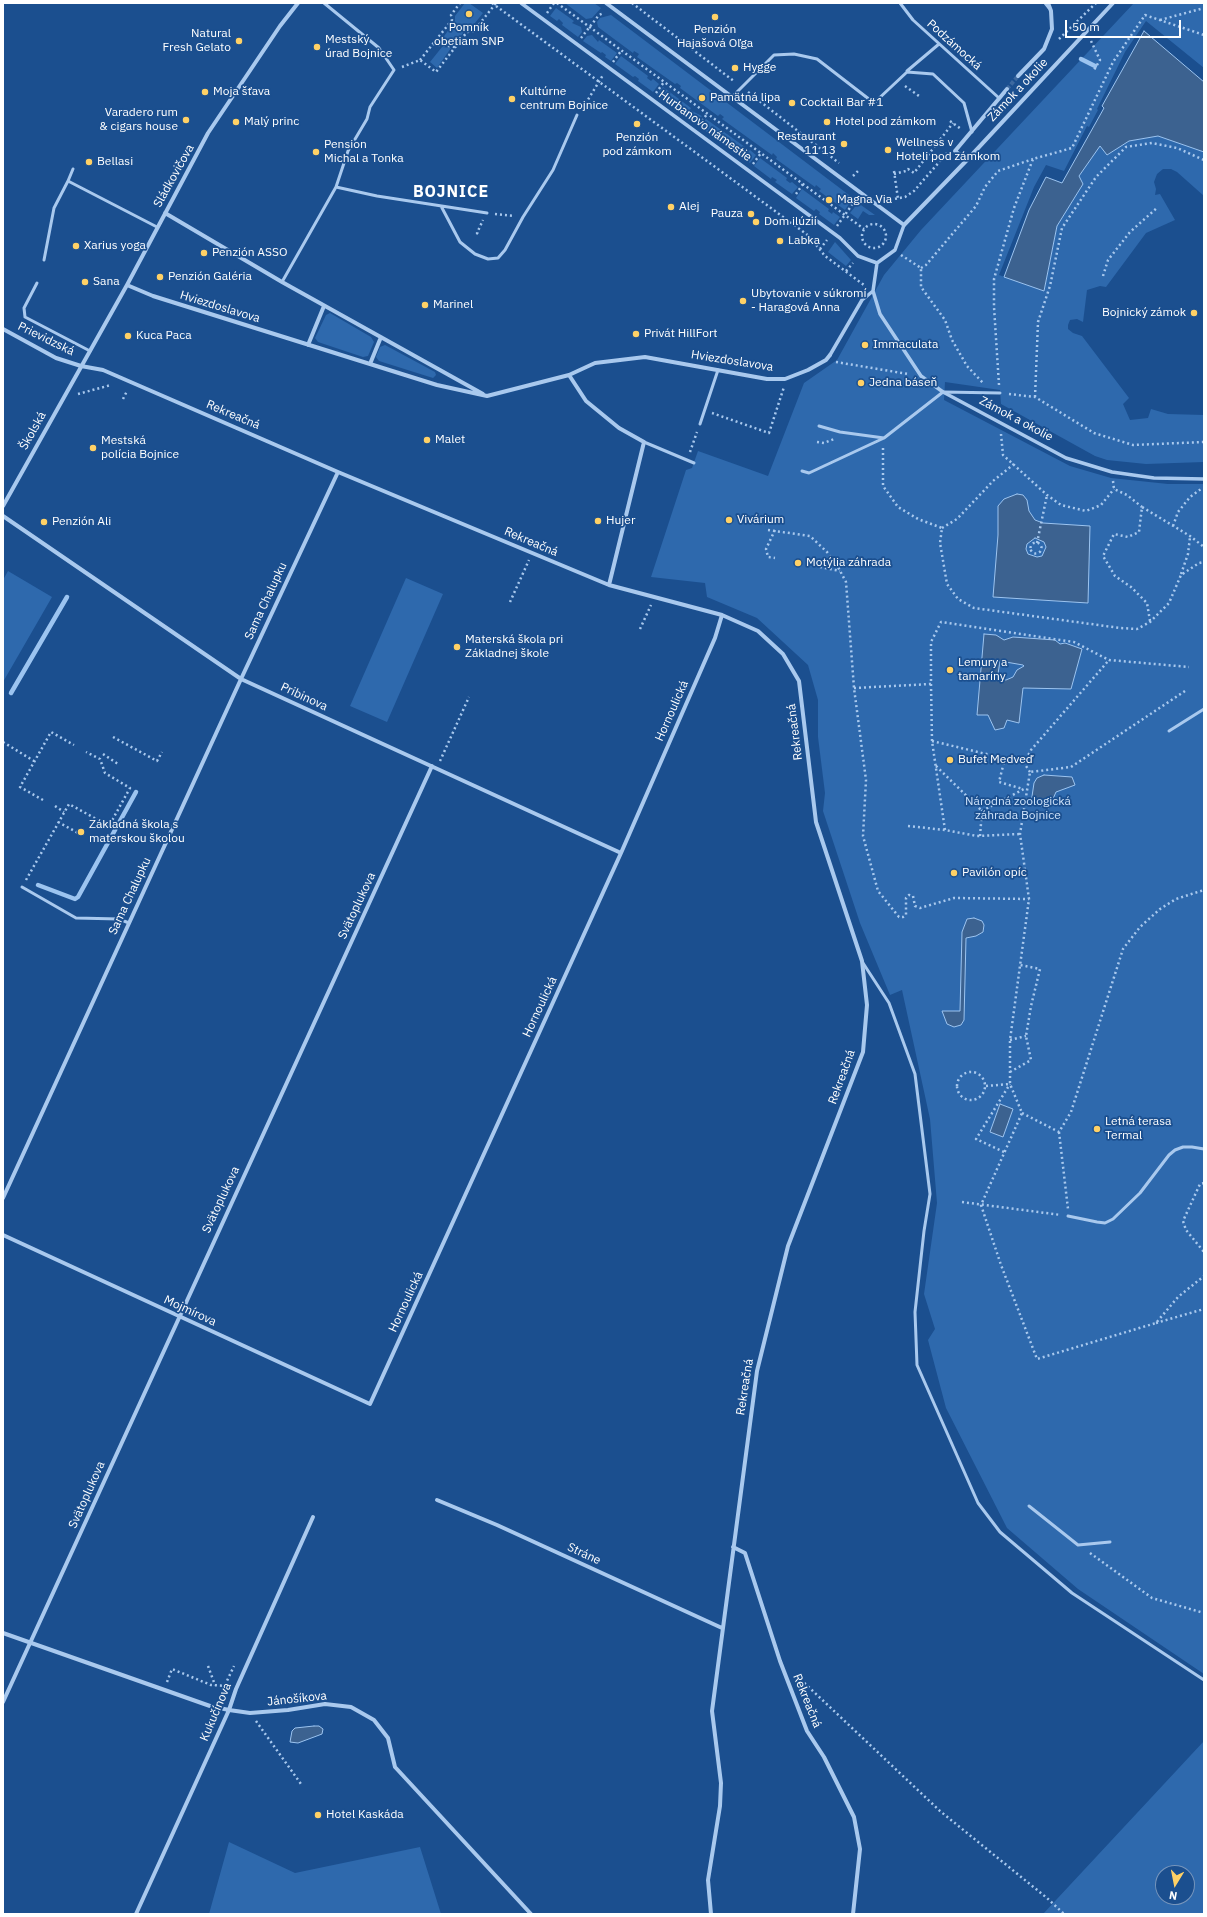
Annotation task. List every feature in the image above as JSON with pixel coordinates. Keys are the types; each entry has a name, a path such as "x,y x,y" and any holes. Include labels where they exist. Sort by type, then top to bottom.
{"street":[{"name":"Sládkovičova","path":"81,366 127,285 208,133 280,26 298,3"},
{"name":"Hurbanovo námestie","path":"521,3 840,238 858,256 877,263"},
{"path":"606,3 904,225 895,250 877,263 873,291"},
{"path":"1018,76 1044,49 1052,29 1051,11 1046,3"},
{"name":"Zámok a okolie","path":"904,225 967,160 1113,3"},
{"path":"967,160 955,151 1007,89"},
{"path":"165,214 324,306 487,396"},
{"name":"Hviezdoslavova","path":"127,285 153,296 437,385 487,396 569,375 594,363 646,357 767,379 785,379 808,370 826,360 862,300 873,291"},
{"name":"Zámok a okolie","path":"873,291 880,314 921,376 943,392 1066,458 1112,472 1154,478 1204,479"},
{"path":"308,345 324,306"},
{"name":"Prievidzská","path":"3,329 56,358 81,366"},
{"path":"370,364 381,337"},
{"name":"Rekreačná","path":"81,366 103,370 338,472 609,585 722,615 758,631 783,654 799,681 816,822 862,961 867,1005 863,1052 788,1246 757,1371 712,1710 721,1783 720,1806 708,1880 711,1914"},
{"name":"Školská","path":"3,506 81,366"},
{"path":"569,375 586,401 619,428 644,442 609,585"},
{"name":"Sama Chalupku","path":"3,1198 241,679 338,472"},
{"name":"Pribinova","path":"3,516 241,679 621,853"},
{"name":"Hornoulická","path":"370,1404 621,853 715,638 722,615"},
{"name":"Svätoplukova","path":"3,1702 432,766"},
{"name":"Mojmírova","path":"3,1235 370,1404"},
{"name":"Stráne","path":"437,1500 497,1525 722,1628"},
{"name":"Kukučínova","path":"136,1914 229,1710 236,1689 313,1517"},
{"name":"Rekreačná","path":"733,1547 745,1553 780,1661 807,1731 824,1757 854,1817 860,1849 853,1914"},
{"name":"Jánošíkova","path":"3,1633 210,1706 250,1713 288,1710 325,1704 350,1707 374,1720 388,1738 395,1767 531,1914"}],"lane":[{"path":"282,282 336,187 348,151 367,119 370,107 394,70 379,48 324,3"},
{"name":"Podzámocká","path":"900,3 913,20 999,98"},
{"path":"732,97 774,55 794,54 817,59 874,103 939,44"},
{"path":"907,72 933,74 964,103 972,132"},
{"path":"441,206 460,242 475,254 488,260 498,258 505,250 523,217 553,170 577,115"},
{"path":"44,260 54,208 73,169"},
{"path":"68,181 157,227"},
{"path":"336,187 377,196 487,213"},
{"path":"37,283 24,308 25,317 90,351"},
{"path":"700,424 718,370"},
{"path":"802,471 809,473 884,438 943,392 1000,393"},
{"path":"819,426 840,432 884,438"},
{"path":"644,442 694,463"},
{"path":"1169,731 1204,709"},
{"path":"22,887 76,918 119,919 129,923"},
{"path":"862,961 890,1002 915,1074 930,1194 924,1230 915,1312 917,1365 978,1503 1000,1532 1072,1593 1204,1680"},
{"path":"1068,1216 1105,1223 1113,1219 1140,1193 1169,1155 1175,1150 1192,1146 1204,1149"},
{"path":"1029,1506 1078,1545 1110,1542"}],"path":[{"path":"394,70 420,60 452,20 451,15 460,3"},
{"path":"420,60 436,72 467,32 474,31 494,3 809,236 825,256 873,291"},
{"path":"557,3 864,229"},
{"path":"632,3 842,165"},
{"path":"1044,49 1063,36 1096,3"},
{"path":"1160,20 1204,8"},
{"path":"567,58 599,15 607,12"},
{"path":"921,268 926,265 976,206 985,187 998,171 1072,148 1113,62 1145,15 1204,35"},
{"path":"1084,34 1089,38 1100,60 1094,70"},
{"path":"433,44 455,47"},
{"path":"898,80 919,96"},
{"path":"577,115 592,95 599,81"},
{"path":"898,199 894,172 906,171 908,169 914,173 952,122 964,132 970,125"},
{"path":"1035,397 1038,322 1050,286 1062,228 1096,177 1126,147 1152,143 1177,148 1204,160"},
{"path":"884,198 898,199 906,197 914,191 949,150"},
{"path":"921,268 921,287 945,320 952,340 967,366 993,393 998,386 994,279 1014,208 1033,159"},
{"path":"853,176 860,169"},
{"path":"847,171 858,179"},
{"path":"1103,276 1108,260 1130,232 1158,207"},
{"path":"873,224 881,226 886,234 884,243 877,248 868,247 862,240 864,229 873,224"},
{"path":"895,250 921,268"},
{"path":"826,360 921,376"},
{"path":"78,394 111,384"},
{"path":"712,413 769,433 784,389"},
{"path":"123,399 126,393"},
{"path":"1000,393 1035,397 1094,433 1133,445 1204,442"},
{"path":"742,424 744,420"},
{"path":"1000,422 1003,455 1047,495 1061,505 1086,511 1101,505 1114,489 1112,472"},
{"path":"688,460 700,424"},
{"path":"817,442 831,441 839,436"},
{"path":"884,438 882,459 883,486 898,507 918,519 942,528"},
{"path":"942,528 957,519 993,481 1014,464"},
{"path":"1174,526 1178,512 1190,497 1204,486"},
{"path":"1114,489 1190,536 1204,547"},
{"path":"1037,541 1030,547 1032,552 1035,553 1040,552 1041,549 1037,541 1047,495"},
{"path":"1142,507 1139,532 1128,537 1114,534 1103,556 1115,576 1131,587 1147,603 1150,622"},
{"path":"942,528 940,543 947,584 958,599 974,608 1137,629 1150,622 1169,603 1188,554 1190,536"},
{"path":"768,530 810,536 827,552 846,582 854,688 866,780 864,836 878,891 895,912 903,918 906,915 906,898 909,895 913,896 915,906 920,908 954,898 1029,899"},
{"path":"775,530 766,549 768,557 775,558"},
{"path":"510,602 529,559"},
{"path":"1180,575 1199,563 1204,562"},
{"path":"820,567 840,571"},
{"path":"640,630 654,597"},
{"path":"944,830 932,741 931,684 931,642 941,622 1074,642 1109,660 1189,667"},
{"path":"1024,763 1031,750 1109,660"},
{"path":"854,688 931,684"},
{"path":"1030,772 1071,767 1185,691"},
{"path":"436,769 469,697"},
{"path":"43,800 20,786 34,761 51,732 74,745"},
{"path":"113,737 156,761 162,752"},
{"path":"932,741 1024,763 1030,772"},
{"path":"3,742 34,761"},
{"path":"22,887 69,804 109,826 130,788 104,773 100,759 86,752"},
{"path":"102,754 118,764"},
{"path":"1005,758 999,782 1025,789"},
{"path":"936,766 982,810"},
{"path":"1030,772 1025,789 1020,834 1029,899 1010,1040 1010,1084 1022,1113 1059,1132"},
{"path":"982,810 1025,789"},
{"path":"55,806 64,812"},
{"path":"980,836 982,810"},
{"path":"58,822 80,834"},
{"path":"908,826 980,836 1020,834"},
{"path":"962,1202 1068,1216 1059,1132 1071,1112 1123,949 1140,927 1160,909 1176,899 1204,890"},
{"path":"1010,1072 1032,1060 1026,1036 1031,1006 1040,969 1020,964"},
{"path":"1010,1040 1026,1036"},
{"path":"972,1071 982,1076 986,1086 982,1096 973,1101 961,1097 956,1087 960,1076 972,1071"},
{"path":"986,1086 1010,1084"},
{"path":"1004,1152 976,1139 1010,1084"},
{"path":"1022,1113 981,1205 1001,1265 1037,1359 1204,1309"},
{"path":"1204,1183 1200,1184 1183,1221 1186,1230 1204,1252"},
{"path":"1156,1323 1178,1297 1204,1276"},
{"path":"1078,1545 1152,1598 1204,1613"},
{"path":"780,1661 940,1811 1047,1898 1064,1914"},
{"path":"208,1666 215,1685"},
{"path":"164,1690 172,1669 179,1670 215,1685 225,1685 236,1689"},
{"path":"250,1713 301,1784"}],"green space":[{"path":"465,3 469,3 483,13 471,28 466,29 454,45 444,44 442,39 455,21 455,16"},
{"path":"565,3 594,3 601,8 592,18 586,19"},
{"name":"Národná zoologická záhrada Bojnice","path":"1134,3 1204,3 1204,68 1146,21 1125,52 1097,109 1098,110 1089,127 1087,126 1064,171 1046,165 1034,187 999,275 1044,291 1057,226 1083,184 1079,176 1100,145 1107,155 1129,141 1158,136 1204,152 1204,196 1177,172 1171,169 1163,169 1157,174 1154,182 1156,189 1155,195 1160,194 1175,220 1146,233 1106,287 1100,286 1087,290 1083,322 1077,319 1070,320 1068,329 1073,333 1082,336 1129,398 1123,404 1130,420 1148,418 1151,409 1168,414 1204,415 1204,462 1146,464 1107,460 1095,456 1001,404 1000,390 945,382 944,400 1070,466 1111,478 1168,484 1204,484 1204,1674 1078,1589 1007,1528 946,1408 928,1340 935,1329 924,1294 937,1203 930,1119 902,990 890,995 860,923 823,811 825,793 818,737 818,700 808,665 757,618 707,597 705,583 651,577 686,470 692,468 698,451 768,476 804,383 837,360 884,275 921,230"},
{"path":"556,8 574,21 572,23 581,27 582,32 578,37 562,25 563,23 559,19 557,21 550,16"},
{"path":"611,15 853,198 845,210 819,191 821,189 816,185 815,187 776,159 777,157 773,153 772,155 722,119 724,117 720,114 718,116 680,88 681,86 677,83 675,84 637,57 639,54 634,51 633,53 598,27 597,22 600,18"},
{"path":"592,35 598,42 599,40 617,53 611,61 605,57 606,55 602,52 601,53 583,41 587,36"},
{"path":"442,47 451,48 437,68 430,62"},
{"path":"621,56 648,76 647,78 651,81 653,79 659,84 653,92 638,81 639,79 635,76 633,77 615,64"},
{"path":"663,87 691,108 690,110 702,116 696,124 681,113 683,111 678,108 677,109 657,95"},
{"path":"706,119 745,147 744,149 748,152 750,150 756,155 750,163 732,150 733,148 729,145 727,147 725,145 726,143 722,139 720,141 700,127"},
{"path":"760,158 787,178 786,180 790,183 792,182 798,187 792,194 775,182 777,180 772,177 771,179 754,166"},
{"path":"802,189 829,209 828,211 832,214 833,212 840,217 834,225 819,214 820,212 816,209 814,211 796,198"},
{"path":"858,203 875,215 869,215 863,211 858,219 850,213"},
{"path":"835,242 851,260 846,266 828,252"},
{"path":"330,313 371,337 374,342 368,356 363,357 318,342 315,338 326,315"},
{"path":"385,345 435,372 436,375 433,378 379,361 376,357 380,347"},
{"path":"8,571 52,597 3,682 3,580"},
{"path":"406,578 443,594 387,722 350,706"},
{"path":"1204,1741 1204,1914 1043,1914"},
{"path":"229,1842 295,1873 420,1847 441,1914 209,1914"}],"shaded area":[{"path":"1144,31 1204,82 1204,152 1158,136 1129,141 1107,155 1100,146 1079,176 1083,184 1057,226 1044,291 1004,277 1029,210 1046,177 1062,183 1104,108 1102,106"},
{"path":"1017,494 1023,495 1027,500 1029,511 1035,520 1043,523 1090,526 1088,603 993,597 998,535 998,506 1004,499","holes":["1035,538 1044,542 1046,547 1042,556 1037,557 1028,554 1026,549 1027,544"]},
{"path":"984,634 996,635 1004,640 1013,637 1055,640 1060,644 1065,643 1082,649 1071,689 1023,688 1019,723 1007,720 1004,728 995,730 988,715 977,715","holes":["1000,661 1024,666 1017,670 1013,677 1006,680 1000,679 998,674"]},
{"path":"1044,775 1072,777 1075,785 1056,792 1049,808 1031,803 1034,783 1037,778"},
{"path":"974,918 982,921 984,925 983,932 976,936 966,938 964,1020 961,1025 954,1027 947,1024 942,1011 960,1011 962,932 967,919"},
{"path":"1000,1104 1013,1109 1003,1137 990,1132"},
{"path":"319,1726 323,1729 322,1734 298,1743 290,1742 292,1731 295,1728"}],"waterway":[{"path":"1081,59 1095,66"},
{"path":"11,693 67,597"},
{"path":"38,885 75,899 78,897 136,792"}],"tunnel":[{"path":"1007,89 1018,76"}],"place":[{"name":"Pomník obetiam SNP","path":"469,14"},
{"name":"Penzión Hajašová Oľga","path":"715,17"},
{"name":"Natural Fresh Gelato","path":"239,41"},
{"name":"Mestský úrad Bojnice","path":"317,47"},
{"name":"Hygge","path":"735,68"},
{"name":"Moja šťava","path":"205,92"},
{"name":"Pamätná lipa","path":"702,98"},
{"name":"Kultúrne centrum Bojnice","path":"512,99"},
{"name":"Cocktail Bar #1","path":"792,103"},
{"name":"Varadero rum & cigars house","path":"186,120"},
{"name":"Malý princ","path":"236,122"},
{"name":"Hotel pod zámkom","path":"827,122"},
{"name":"Penzión pod zámkom","path":"637,124"},
{"name":"Restaurant 11 13","path":"844,144"},
{"name":"Wellness v Hoteli pod zámkom","path":"888,150"},
{"name":"Pension Michal a Tonka","path":"316,152"},
{"name":"Bellasi","path":"89,162"},
{"name":"Magna Via","path":"829,200"},
{"name":"Alej","path":"671,207"},
{"name":"Pauza","path":"751,214"},
{"name":"Dom ilúzií","path":"756,222"},
{"name":"Labka","path":"780,241"},
{"name":"Xarius yoga","path":"76,246"},
{"name":"Penzión ASSO","path":"204,253"},
{"name":"Penzión Galéria","path":"160,277"},
{"name":"Sana","path":"85,282"},
{"name":"Ubytovanie v súkromí - Haragová Anna","path":"743,301"},
{"name":"Marinel","path":"425,305"},
{"name":"Bojnický zámok","path":"1194,313"},
{"name":"Privát HillFort","path":"636,334"},
{"name":"Kuca Paca","path":"128,336"},
{"name":"Immaculata","path":"865,345"},
{"name":"Jedna báseň","path":"861,383"},
{"name":"Malet","path":"427,440"},
{"name":"Mestská polícia Bojnice","path":"93,448"},
{"name":"Vivárium","path":"729,520"},
{"name":"Hujer","path":"598,521"},
{"name":"Penzión Ali","path":"44,522"},
{"name":"Motýlia záhrada","path":"798,563"},
{"name":"Materská škola pri Základnej škole","path":"457,647"},
{"name":"Lemury a tamaríny","path":"950,670"},
{"name":"Bufet Medveď","path":"950,760"},
{"name":"Základná škola s materskou školou","path":"81,832"},
{"name":"Pavilón opíc","path":"954,873"},
{"name":"Letná terasa Termal","path":"1097,1129"},
{"name":"Hotel Kaskáda","path":"318,1815"}],"district":[{"name":"BOJNICE","path":"451,192"}]}
